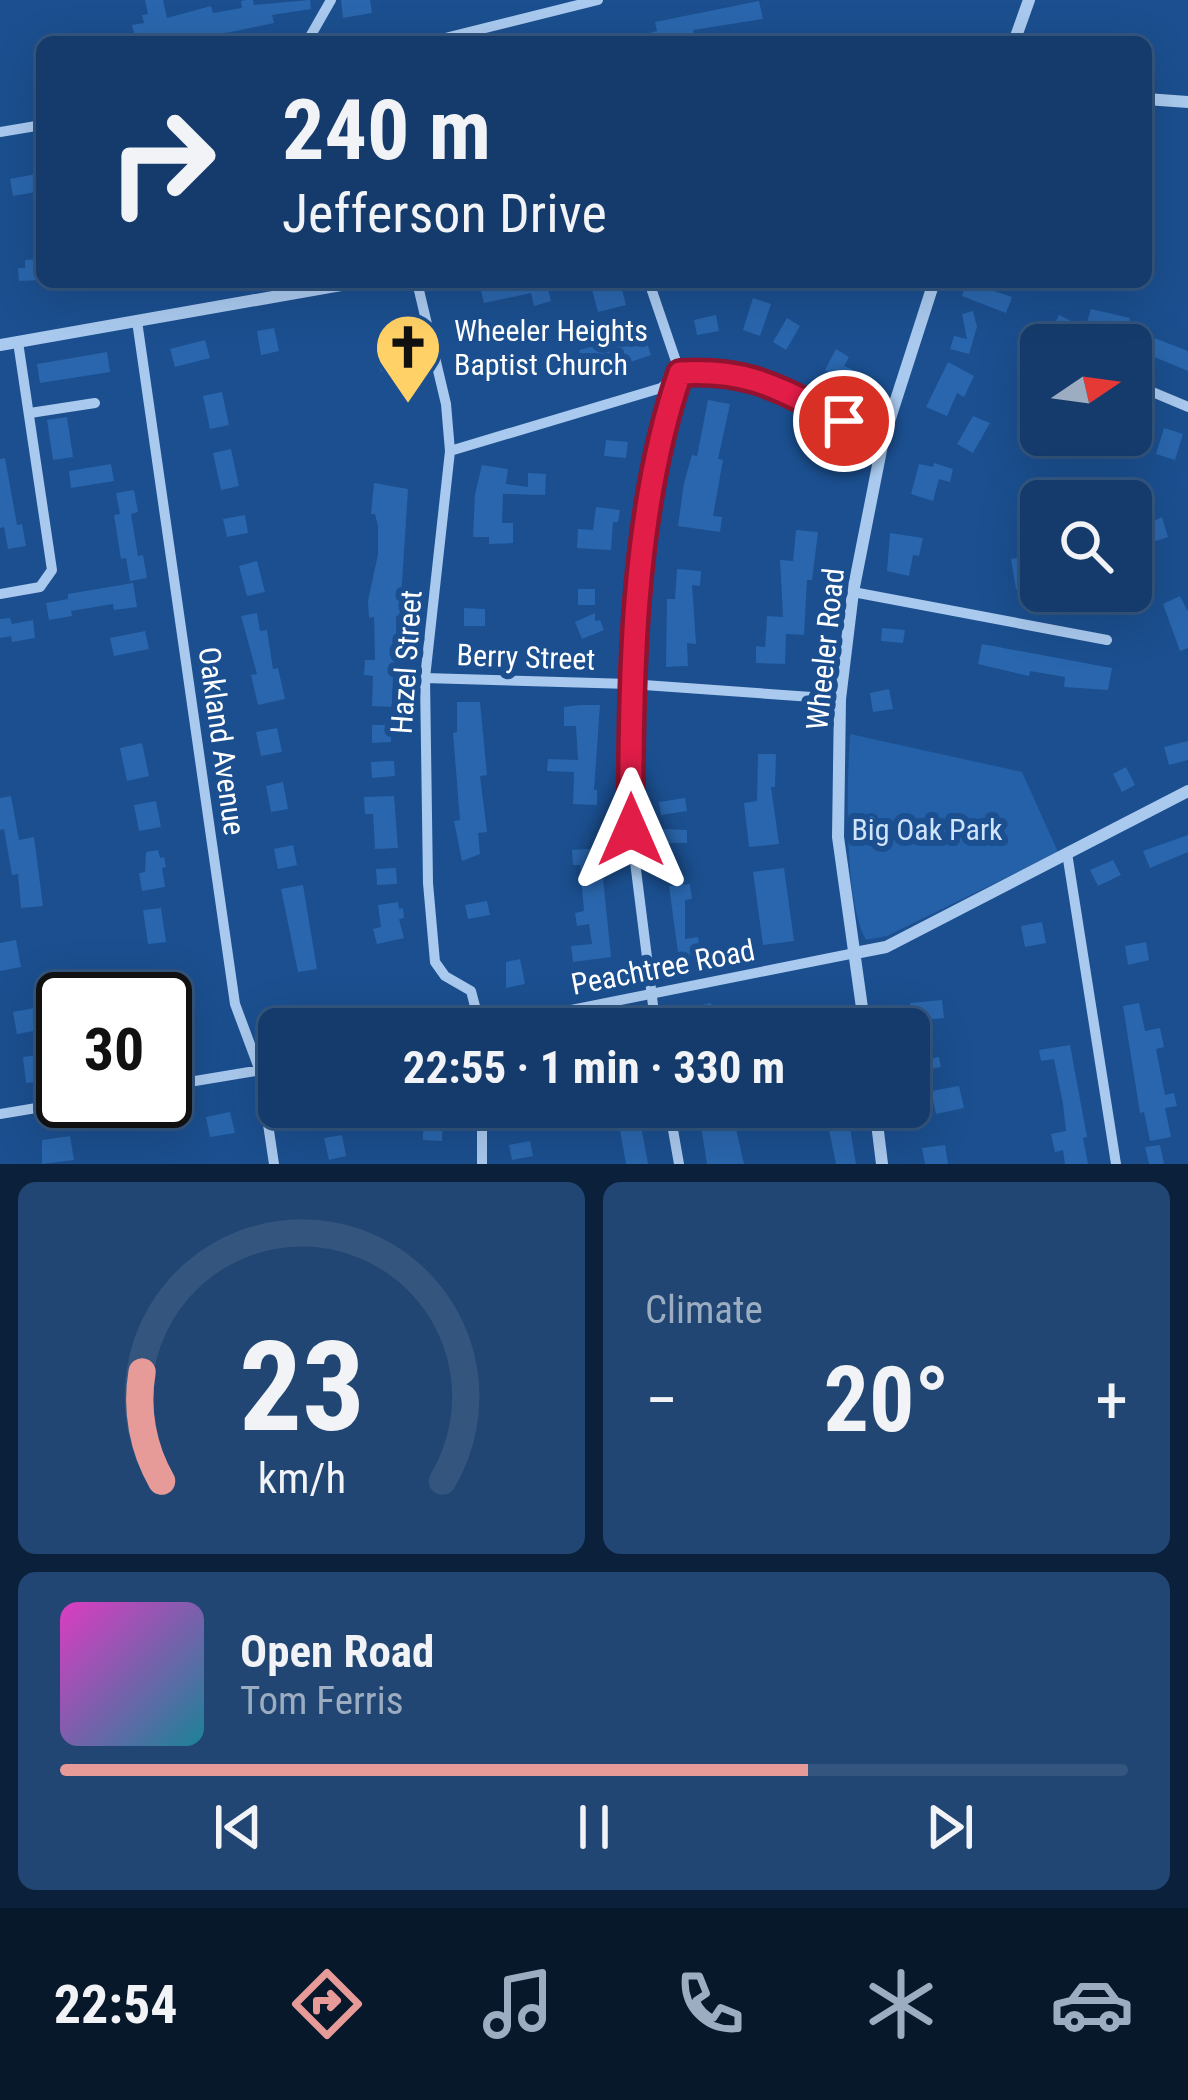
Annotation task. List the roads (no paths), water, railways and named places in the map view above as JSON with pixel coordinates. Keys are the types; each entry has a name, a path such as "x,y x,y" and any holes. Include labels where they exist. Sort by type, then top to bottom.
{"street":[{"path":"313,36 331,0"},
{"path":"453,36 598,0"},
{"path":"1016,36 1029,0"},
{"path":"1152,99 1188,102"},
{"path":"0,132 36,126"},
{"path":"0,345 324,288"},
{"name":"Hazel Street","path":"418,288 446,404 450,451 425,678 424,799 435,962 445,976 471,991 476,1008"},
{"path":"651,288 680,373 650,504 630,684 631,830 652,1008"},
{"name":"Wheeler Road","path":"862,1008 838,837 840,699 853,592 883,440 932,288"},
{"name":"Oakland Avenue","path":"137,321 235,1004 258,1066"},
{"path":"0,594 40,587 52,570 18,342"},
{"path":"450,451 661,388 680,373 724,371 765,382 883,440"},
{"path":"1152,392 1188,407"},
{"path":"30,413 95,403"},
{"path":"853,592 1107,640"},
{"name":"Berry Street","path":"425,678 630,684 840,699"},
{"path":"855,953 886,947 1188,791"},
{"path":"1067,854 1116,1164"},
{"name":"Peachtree Road","path":"586,1008 855,953"},
{"path":"192,1082 258,1071"},
{"path":"0,1114 36,1108"},
{"name":"Oakland Avenue","path":"269,1128 274,1164"},
{"path":"482,1128 482,1164"},
{"path":"673,1128 679,1164"},
{"path":"878,1128 882,1164"}],"place":[{"name":"Wheeler Heights Baptist Church","path":"408,406"}],"park label":[{"name":"Big Oak Park","path":"927,829"}]}
